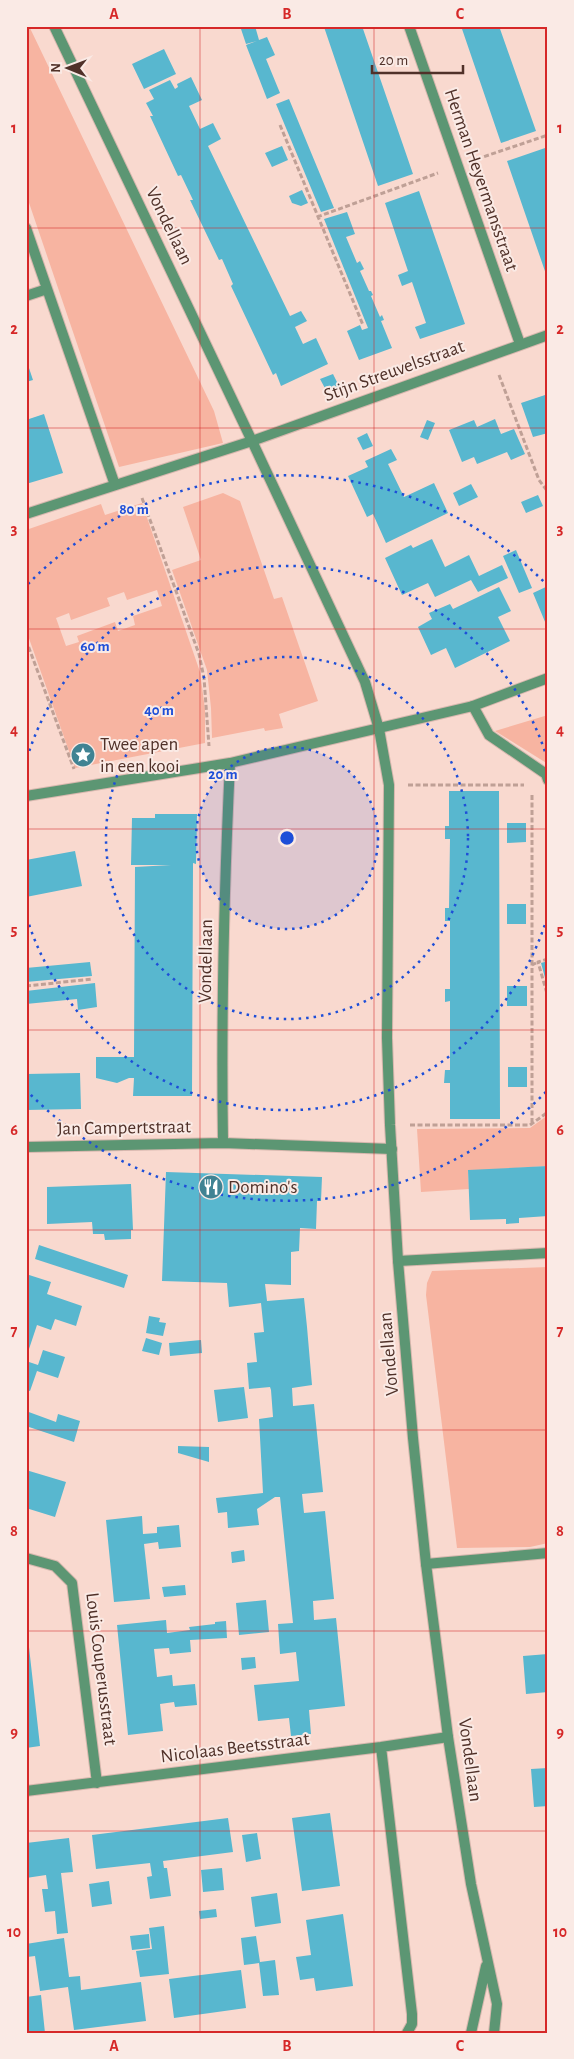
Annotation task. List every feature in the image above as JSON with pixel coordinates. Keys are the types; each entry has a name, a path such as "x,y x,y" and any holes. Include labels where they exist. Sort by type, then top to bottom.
{"street":[{"name":"Vondellaan","path":"54,26 365,682 386,760 388,785 387,1038 398,1261 426,1564 448,1737 471,1884 497,2004 494,2033"},
{"name":"Herman Heyermansstraat","path":"409,26 520,344"},
{"path":"26,228 115,485"},
{"path":"26,296 47,289"},
{"name":"Stijn Streuvelsstraat","path":"252,441 548,335"},
{"path":"26,514 252,441"},
{"path":"26,796 230,763 473,706 548,678"},
{"path":"473,706 489,735 547,776"},
{"name":"Vondellaan","path":"223,1143 224,890 230,763"},
{"path":"223,1143 392,1149"},
{"name":"Jan Campertstraat","path":"26,1147 223,1143"},
{"path":"398,1261 548,1253"},
{"path":"426,1564 548,1553"},
{"name":"Louis Couperusstraat","path":"26,1558 55,1566 72,1583 97,1783"},
{"name":"Nicolaas Beetsstraat","path":"26,1790 97,1783 448,1737"},
{"path":"381,1747 412,2014 412,2024 407,2033"},
{"name":"Vondellaan","path":"471,2033 487,1960"}],"path":[{"path":"280,125 363,325"},
{"path":"317,217 548,135"},
{"path":"491,355 539,480 548,492"},
{"path":"135,479 199,654 204,678 208,739 213,766"},
{"path":"26,640 81,788"},
{"path":"388,785 532,784 532,1123"},
{"path":"532,965 548,959"},
{"path":"538,962 548,997"},
{"path":"26,986 93,979"},
{"path":"390,1125 530,1125 548,1112"}],"shaded area":[{"path":"26,26 29,26 214,411 223,443 119,467 26,194"},
{"path":"223,493 240,501 274,599 282,597 318,701 279,714 283,728 265,731 264,728 212,738 207,670 172,570 201,560 183,507"},
{"path":"142,503 200,672 205,709 205,743 75,768 26,630 26,530 101,504 105,515","holes":["157,590 162,606 133,616 135,625 118,631 115,622 77,636 79,642 66,646 56,618 69,613 71,620 110,606 107,598 124,592 127,600"]},
{"path":"548,715 548,764 495,731"},
{"path":"548,1115 548,1166 468,1171 469,1189 421,1192 417,1129 530,1128"},
{"path":"548,1267 548,1543 530,1547 457,1548 426,1295 427,1283 432,1271"}],"building":[{"path":"240,26 255,26 259,40 267,37 275,55 266,59 280,93 267,99 246,45 257,41 246,44"},
{"path":"362,26 413,174 378,186 324,27"},
{"path":"461,26 499,26 536,131 501,143"},
{"path":"164,49 176,74 144,89 132,64"},
{"path":"191,77 202,100 189,106 200,129 213,123 221,139 208,146 290,316 301,311 307,321 295,327 303,344 316,338 328,364 281,386 276,373 273,375 231,286 233,284 222,259 219,260 190,200 193,200 181,175 178,176 150,116 153,116 146,103 154,99 149,90 170,80 175,89 178,87 177,84"},
{"path":"289,99 334,208 321,212 276,104"},
{"path":"282,146 288,160 272,167 265,153"},
{"path":"548,147 548,277 547,277 507,161"},
{"path":"302,190 308,203 301,206 292,203 289,196"},
{"path":"419,191 465,324 420,339 415,327 426,323 412,282 402,286 398,275 408,271 385,203"},
{"path":"347,212 355,234 346,237 357,263 360,261 364,269 360,271 369,291 373,295 371,296 380,317 382,315 384,320 381,321 392,348 359,360 347,331 360,325 362,330 368,328 324,219"},
{"path":"26,359 33,380 26,382"},
{"path":"333,374 339,386 327,392 320,379"},
{"path":"548,394 548,433 533,437 521,403"},
{"path":"44,414 63,473 26,484 26,420"},
{"path":"495,419 501,434 514,429 525,454 511,460 507,452 477,464 474,457 462,462 449,430 474,420 477,427"},
{"path":"427,420 435,423 428,440 420,437"},
{"path":"367,433 373,446 363,450 357,438"},
{"path":"391,449 397,460 388,464 404,497 434,483 448,513 386,543 373,514 367,517 348,476 368,467 365,461"},
{"path":"471,484 478,497 459,506 453,493"},
{"path":"538,495 543,506 526,513 521,502"},
{"path":"432,539 445,567 469,555 479,576 502,565 508,578 478,592 471,580 435,597 428,583 402,595 385,558 411,545 413,548"},
{"path":"516,550 532,588 519,593 503,556"},
{"path":"548,586 548,629 533,593"},
{"path":"499,587 511,611 498,617 510,641 455,668 446,648 431,655 418,627 432,619 429,613 450,604 453,609"},
{"path":"449,791 499,791 500,1119 450,1119 450,1083 444,1083 445,1070 450,1070 450,1001 445,1002 445,989 450,989 450,921 445,921 445,908 449,908 450,839 445,839 445,826 449,826"},
{"path":"155,814 197,814 196,864 193,863 192,1096 133,1096 134,1078 117,1083 96,1078 96,1057 134,1057 135,867 171,865 131,865 132,818 155,818"},
{"path":"507,823 526,823 526,842 507,843"},
{"path":"75,851 82,886 26,897 26,860"},
{"path":"507,904 526,904 526,924 507,924"},
{"path":"548,961 548,985 547,985 541,963"},
{"path":"90,962 92,976 26,982 26,968"},
{"path":"95,983 97,1007 78,1010 77,999 26,1004 26,991"},
{"path":"507,986 527,986 527,1006 507,1006"},
{"path":"508,1067 527,1067 527,1087 508,1087"},
{"path":"80,1073 81,1109 26,1110 26,1074"},
{"path":"548,1166 548,1216 519,1218 519,1223 506,1224 506,1219 470,1220 468,1170"},
{"path":"166,1172 322,1177 321,1201 317,1201 316,1229 300,1228 299,1251 291,1252 291,1285 265,1284 267,1301 304,1298 307,1327 312,1385 292,1388 293,1406 314,1404 323,1492 302,1494 304,1513 325,1511 334,1599 313,1601 314,1620 336,1618 345,1706 309,1710 311,1734 291,1736 289,1718 258,1721 254,1685 299,1681 296,1652 280,1654 278,1624 293,1623 280,1497 275,1497 257,1509 259,1525 228,1528 227,1512 218,1513 216,1498 263,1493 259,1419 273,1417 271,1390 270,1387 249,1389 247,1363 257,1362 254,1333 264,1332 261,1303 229,1307 227,1283 162,1281"},
{"path":"131,1184 133,1230 131,1230 131,1239 105,1240 104,1234 93,1234 92,1222 47,1224 47,1187"},
{"path":"39,1245 128,1275 124,1288 35,1259"},
{"path":"26,1274 51,1282 47,1294 82,1306 76,1326 55,1319 51,1330 37,1325 27,1355"},
{"path":"149,1316 160,1318 159,1322 166,1323 163,1336 146,1333"},
{"path":"146,1338 162,1343 159,1355 142,1351"},
{"path":"201,1340 202,1353 170,1356 169,1343"},
{"path":"43,1350 65,1357 58,1378 37,1371 30,1391 26,1390 26,1361 38,1365"},
{"path":"244,1387 248,1418 218,1422 214,1390"},
{"path":"26,1411 56,1422 58,1414 80,1421 74,1442 26,1426"},
{"path":"178,1446 209,1447 209,1462 178,1453"},
{"path":"26,1470 66,1482 55,1517 26,1508"},
{"path":"142,1516 143,1534 157,1533 157,1527 179,1525 181,1547 159,1549 158,1542 144,1544 150,1599 114,1602 106,1520"},
{"path":"244,1550 245,1561 232,1563 231,1552"},
{"path":"185,1585 186,1595 164,1597 162,1587"},
{"path":"266,1600 269,1632 239,1635 236,1603"},
{"path":"26,1620 40,1746 26,1748"},
{"path":"166,1620 167,1633 190,1630 189,1627 226,1621 227,1638 190,1640 191,1652 170,1654 169,1648 154,1649 157,1677 172,1675 173,1686 195,1684 197,1705 175,1707 174,1702 160,1704 163,1731 128,1735 117,1625"},
{"path":"548,1654 548,1692 526,1694 523,1656"},
{"path":"255,1657 256,1668 242,1670 241,1658"},
{"path":"548,1768 548,1806 534,1807 531,1769"},
{"path":"330,1813 340,1886 302,1891 292,1818"},
{"path":"228,1818 233,1852 163,1861 164,1868 167,1868 171,1896 150,1899 147,1877 152,1876 150,1863 96,1869 92,1835"},
{"path":"257,1833 261,1859 246,1862 242,1835"},
{"path":"69,1838 73,1872 61,1873 68,1933 57,1934 55,1911 45,1912 42,1889 48,1889 46,1875 26,1878 26,1843"},
{"path":"222,1868 224,1890 203,1892 201,1870"},
{"path":"109,1881 112,1904 92,1907 89,1884"},
{"path":"277,1893 281,1923 255,1927 251,1897"},
{"path":"216,1909 217,1917 200,1919 199,1911"},
{"path":"343,1914 353,1986 316,1991 314,1978 300,1980 296,1957 311,1955 306,1920"},
{"path":"164,1926 169,1974 140,1977 136,1951 152,1949 149,1928"},
{"path":"149,1934 150,1948 132,1950 130,1936"},
{"path":"256,1936 260,1962 275,1960 279,1995 263,1996 259,1963 244,1965 241,1938"},
{"path":"64,1938 69,1977 80,1976 81,1990 141,1982 146,2021 74,2030 68,1987 40,1991 35,1956 27,1957 26,1955 26,1944"},
{"path":"241,1970 246,2008 174,2018 169,1979"},
{"path":"41,1995 45,2033 26,2033 26,1997"}],"place":[{"name":"Twee apen in een kooi","path":"83,755"},
{"name":"Domino's","path":"211,1187"}]}
